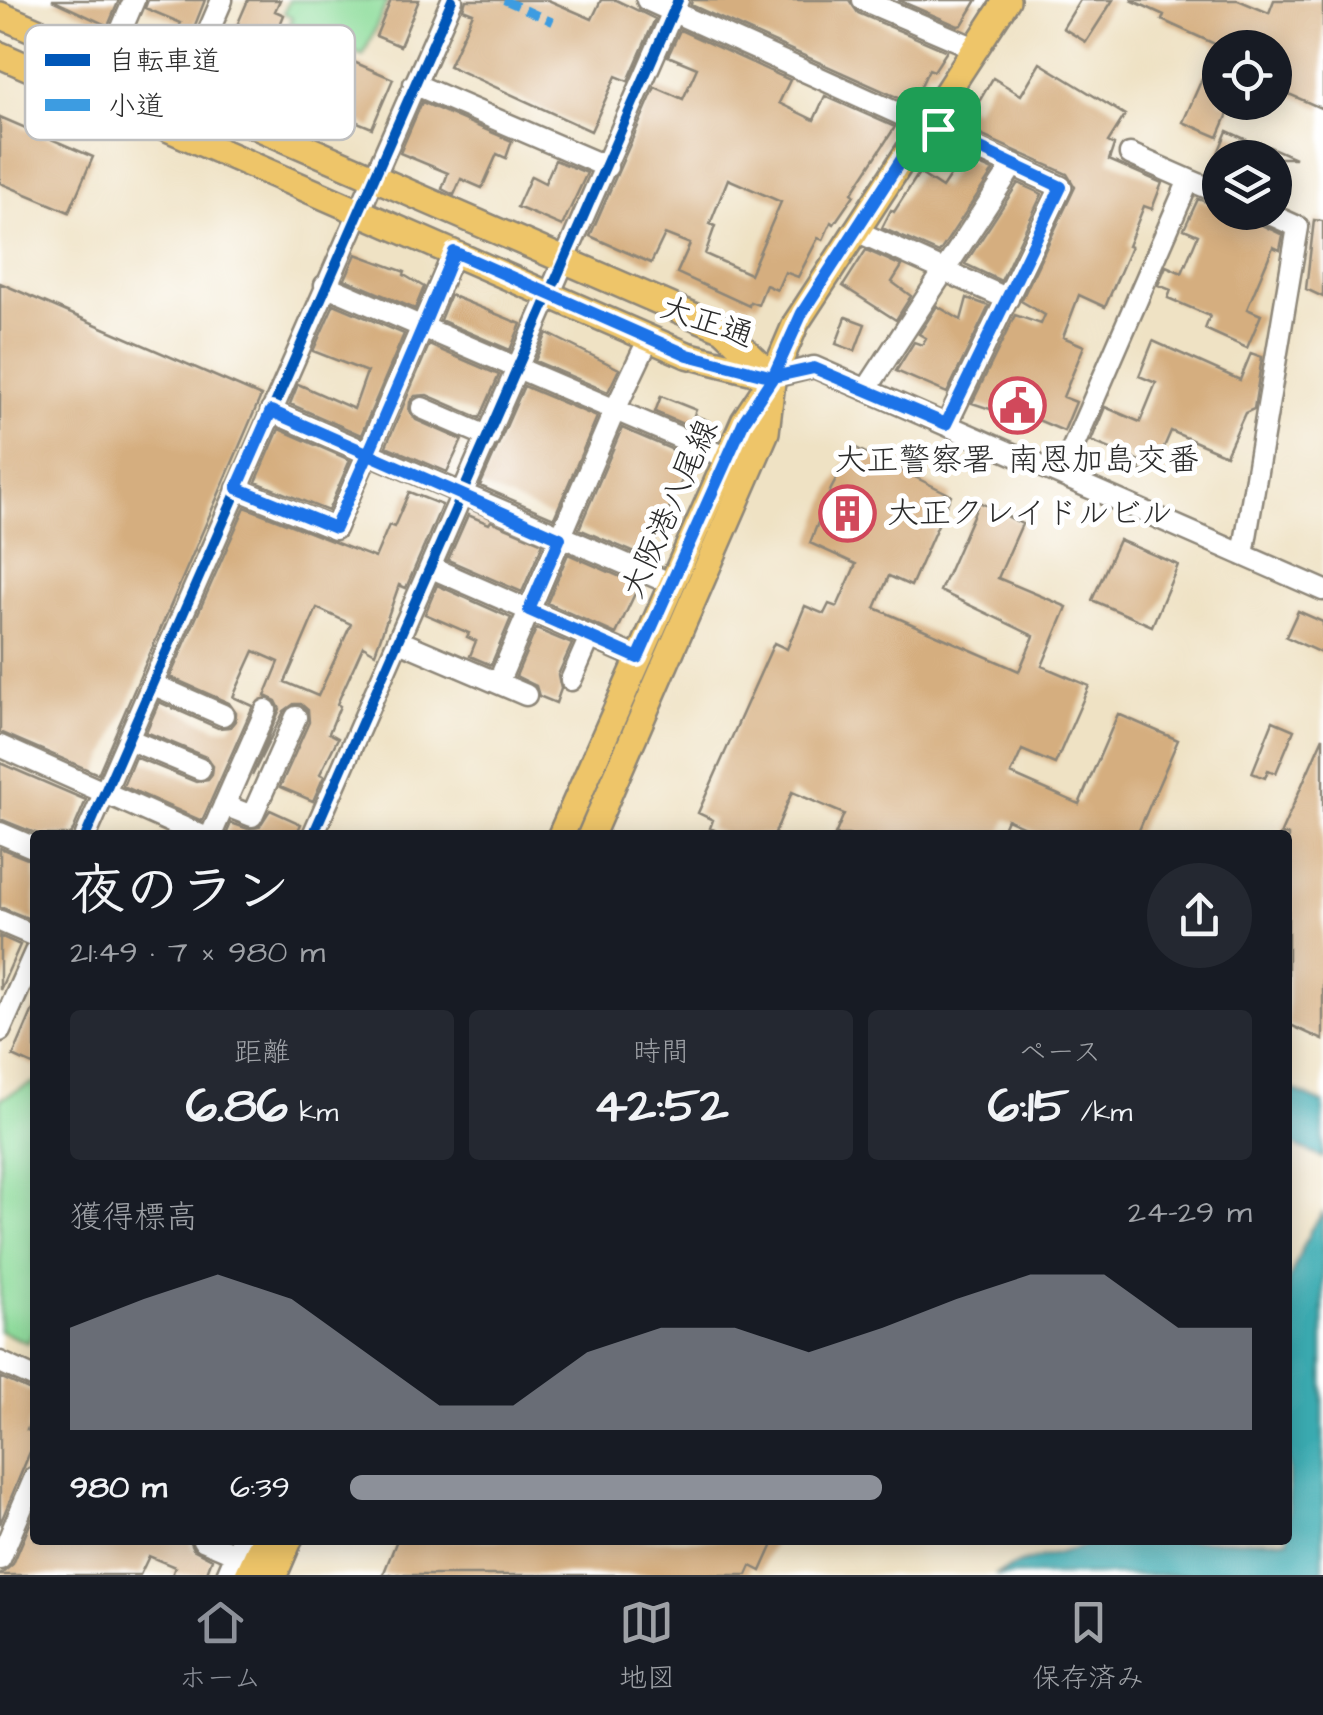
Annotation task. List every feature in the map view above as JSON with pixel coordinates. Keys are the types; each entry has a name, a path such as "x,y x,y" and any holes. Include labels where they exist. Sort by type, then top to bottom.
{"main road":[{"name":"大阪港八尾線","path":"563,830 727,458 744,421 773,377 796,322 1007,0"},
{"name":"大正通","path":"0,15 25,26"},
{"name":"大正通","path":"0,55 25,66"},
{"name":"大正通","path":"195,140 688,355 773,377"},
{"name":"大正通","path":"291,140 722,329 773,377"},
{"name":"大阪港八尾線","path":"593,830 766,432 773,377"},
{"path":"274,1575 287,1545"}],"street":[{"path":"123,25 134,0"},
{"path":"211,25 222,0"},
{"path":"88,830 452,0"},
{"path":"647,0 675,6 1061,187 946,424"},
{"path":"863,0 975,48"},
{"path":"316,830 675,6"},
{"path":"414,84 607,167"},
{"path":"1130,154 1202,185"},
{"path":"866,390 1014,164"},
{"path":"1061,475 1189,180"},
{"path":"1243,555 1298,226 1292,223"},
{"path":"854,230 1008,299"},
{"path":"237,488 335,528 454,252"},
{"path":"326,285 727,458"},
{"path":"498,683 649,338"},
{"path":"773,377 814,368 1323,590"},
{"path":"422,408 489,437"},
{"path":"271,411 672,584"},
{"path":"432,568 638,658"},
{"path":"571,680 590,637"},
{"path":"399,641 526,694"},
{"path":"152,684 223,715"},
{"path":"213,830 266,710"},
{"path":"224,805 252,816 296,717"},
{"path":"128,739 200,769"},
{"path":"0,746 189,830"},
{"path":"0,833 30,846"},
{"path":"0,920 30,934"},
{"path":"0,1031 7,995 30,960"},
{"path":"0,1362 30,1376"},
{"path":"0,1559 30,1489"},
{"path":"215,1545 242,1556 226,1575"}],"green space":[{"path":"289,0 388,0 363,56 355,52 355,25 293,25 289,23 292,17 284,13"},
{"path":"30,1084 28,1343 0,1331 0,1099"}],"water":[{"path":"1292,1090 1323,1103 1323,1158 1292,1145"},
{"path":"1323,1213 1323,1575 995,1575 1020,1563 1089,1545 1292,1545 1292,1272 1311,1229"}],"building":[{"path":"52,0 119,0 106,25"},
{"path":"148,0 205,0 195,25 180,25 145,8"},
{"path":"248,0 280,0 275,11 284,15 280,25 237,25"},
{"path":"391,0 419,0 400,46 376,36"},
{"path":"466,0 548,0 592,19 601,0 616,0 655,19 628,81 616,76 591,131 449,66 473,13 463,9"},
{"path":"692,0 849,0 858,13 947,51 934,71 929,69 912,104 691,5"},
{"path":"898,0 977,0 958,26"},
{"path":"1080,0 1113,0 1086,42 1063,28"},
{"path":"1131,0 1238,0 1269,13 1274,0 1323,0 1323,109 1292,95 1292,30 1202,30 1202,38 1162,20 1164,15"},
{"path":"680,30 790,80 779,103 814,120 825,96 895,127 823,240 818,238 798,277 785,272 777,290 766,285 758,305 750,302 749,306 677,273 690,244 665,234 651,263 590,236 655,87 683,99 697,68 668,56","holes":["728,179 781,202 750,274 705,254 715,226 710,224"]},
{"path":"355,63 393,79 372,128 355,121"},
{"path":"1040,63 1125,115 1108,142 1114,145 1109,160 1162,183 1152,209 1144,206 1105,307 1079,295 1063,337 1084,346 1063,397 1076,402 1064,431 1019,412 1017,418 972,403 1015,315 1041,324 1045,315 1021,301 1075,187 1067,174 954,123 965,104 974,110 993,78 1021,95"},
{"path":"1202,79 1202,120 1225,120 1218,137 1183,122"},
{"path":"422,102 512,141 506,158 497,154 482,188 461,179 454,195 442,189 448,173 400,153"},
{"path":"0,117 25,128 25,140 53,140 93,157 69,212 0,183"},
{"path":"1227,131 1247,140 1223,140"},
{"path":"941,148 993,171 939,253 882,228 919,173 942,188 958,164 939,151"},
{"path":"555,160 587,173 562,226 517,207 531,176 545,183"},
{"path":"1018,183 1042,194 1001,281 965,264"},
{"path":"1198,199 1202,200 1202,230 1272,230 1283,235 1280,250 1273,247 1247,309 1261,315 1247,348 1205,329 1210,316 1168,298 1171,290 1158,285 1166,266 1182,273 1198,235 1184,229"},
{"path":"1314,220 1323,221 1323,297 1306,289"},
{"path":"866,250 902,266 892,282 911,296 896,320 843,286"},
{"path":"356,254 405,272 424,287 415,309 345,279"},
{"path":"0,283 261,396 98,774 0,732"},
{"path":"450,295 521,324 510,350 440,320"},
{"path":"967,298 989,306 947,393 896,371 914,342 922,345 926,338 919,334 937,306 961,320"},
{"path":"334,304 404,334 361,435 290,404 298,384 354,409 367,372 313,351"},
{"path":"846,317 865,324 855,351 836,344"},
{"path":"547,333 619,369 608,392 535,361"},
{"path":"1153,341 1240,380 1251,353 1262,357 1254,409 1245,413 1226,455 1171,431 1152,475 1139,470 1142,462 1091,441 1105,407 1140,422 1156,383 1139,376"},
{"path":"429,345 499,375 480,418 427,395 415,396 410,402 409,411 416,420 462,440 447,472 386,446"},
{"path":"524,386 597,417 554,518 480,486"},
{"path":"661,396 696,410 694,415 709,421 704,433 655,412"},
{"path":"622,428 692,458 647,558 579,529"},
{"path":"279,429 350,460 328,511 256,482"},
{"path":"854,447 951,495 911,586 889,576 875,608 1019,671 1034,636 940,591 979,502 1022,524 998,578 1067,607 1042,666 1089,686 1055,764 1022,750 1011,774 1079,804 1118,714 1178,740 1139,830 1031,830 1007,819 1002,830 837,830 844,814 792,792 776,830 710,828 713,820 698,813 774,643 787,649 805,606 824,614 829,604 837,607 856,564 810,543 831,489"},
{"path":"409,492 442,505 406,588 399,585 375,653 363,646 337,704 340,706 329,733 338,738 320,774 324,776 313,801 280,787 309,722 308,710 301,704 284,711 252,776 280,709 276,701 265,696 279,662 254,651 233,697 253,706 202,821 123,786 135,757 196,782 212,775 213,766 206,757 146,732 159,702 218,728 230,727 235,721 236,713 229,703 170,677 245,507 375,558 389,525 394,527","holes":["317,608 351,624 318,696 285,682"]},
{"path":"468,515 543,543 522,592 448,560"},
{"path":"1119,540 1178,565 1152,626 1092,600"},
{"path":"568,554 639,585 616,634 547,603"},
{"path":"437,585 511,618 491,665 470,656 476,641 467,637 469,633 425,614"},
{"path":"1298,611 1323,622 1323,654 1286,637"},
{"path":"536,629 572,644 558,675 561,689 556,703 539,696 536,686 516,676"},
{"path":"1273,721 1294,730 1276,773 1268,770 1265,778 1252,773"},
{"path":"1323,737 1323,1040 1292,1026 1292,830 1282,830"},
{"path":"0,763 86,800 73,830 30,831 0,819"},
{"path":"270,810 301,824 298,830 228,830 231,823 248,829 259,827"},
{"path":"0,848 30,860 30,919 0,907"},
{"path":"0,936 20,945 0,990"},
{"path":"30,1017 30,1064 13,1056"},
{"path":"0,1377 30,1391 30,1452 0,1524"},
{"path":"30,1524 30,1545 191,1545 212,1559 206,1575 172,1575 175,1567 149,1556 140,1575 0,1575 13,1564"},
{"path":"395,1545 773,1545 761,1571 751,1566 747,1575 383,1575"}],"marked path":[{"path":"504,0 553,22"}],"cycle path":[{"path":"88,830 452,0"},
{"path":"315,830 678,0"}],"place":[{"name":"大正警察署 南恩加島交番","path":"1017,406"},
{"name":"大正クレイドルビル","path":"848,513"}],"route":[{"path":"938,129 925,123 796,322 773,377 688,355 454,252 423,327 368,454 335,528 237,488 271,411 368,454 560,538 529,610 638,658 744,421 773,377 814,368 946,424 1061,187 938,129"}]}
